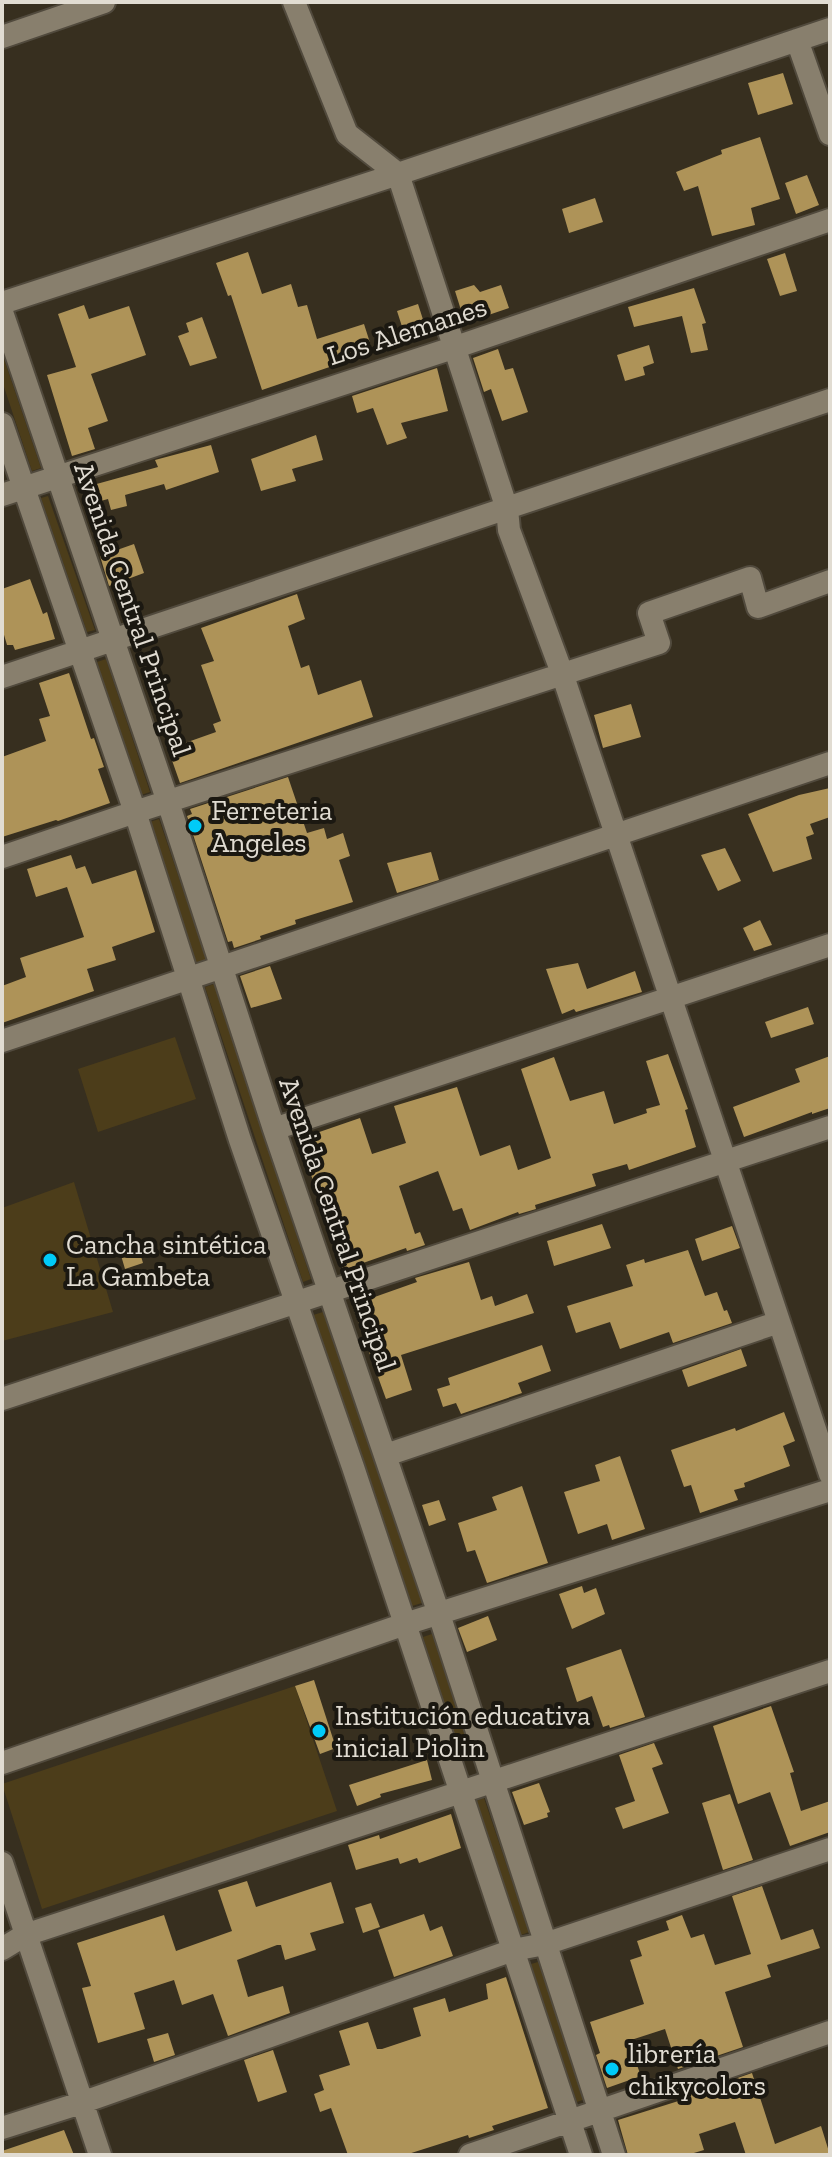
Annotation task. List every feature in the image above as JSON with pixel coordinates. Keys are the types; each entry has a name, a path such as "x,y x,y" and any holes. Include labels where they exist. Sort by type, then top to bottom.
{"street":[{"path":"294,2 347,134 398,174 507,509 509,530 617,834 830,1474"},
{"path":"2,37 101,3"},
{"path":"2,303 830,29"},
{"path":"797,40 830,134"},
{"name":"Los Alemanes","path":"13,491 456,347 830,220"},
{"name":"Avenida Central Principal","path":"2,312 439,1614 614,2155"},
{"path":"2,677 830,400"},
{"path":"2,424 13,491 81,651 240,1140 581,2155"},
{"path":"2,857 659,643 649,613 750,578 758,607 830,581"},
{"path":"2,1041 830,763"},
{"path":"274,1129 830,945"},
{"path":"2,1399 830,1127"},
{"path":"386,1455 779,1322"},
{"path":"2,1763 405,1624 830,1490"},
{"path":"2,1949 25,1935 830,1671"},
{"path":"2,2128 513,1950 545,1944 830,1849"},
{"path":"2,1863 100,2155"},
{"path":"470,2155 830,2032"}],"shaded area":[{"path":"2,353 41,468 32,471 2,381"},
{"path":"48,496 95,630 87,632 41,498"},
{"path":"106,659 150,792 141,795 97,662"},
{"path":"159,819 207,961 197,964 150,822"},
{"path":"214,984 311,1279 303,1282 205,987"},
{"path":"175,1037 196,1099 98,1132 78,1069"},
{"name":"Cancha sintética La Gambeta","path":"74,1182 113,1312 2,1341 2,1208"},
{"path":"323,1312 422,1603 412,1606 313,1315"},
{"path":"432,1634 471,1754 461,1757 423,1637"},
{"path":"295,1686 337,1811 42,1909 2,1784"},
{"path":"484,1798 529,1932 521,1935 476,1801"},
{"path":"538,1962 585,2099 577,2102 531,1964"}],"building":[{"path":"783,73 793,104 758,115 748,83"},
{"path":"760,137 780,199 751,208 755,225 712,236 698,186 684,191 676,172 722,154 721,150"},
{"path":"807,175 819,205 796,214 785,183"},
{"path":"595,198 603,222 569,233 562,209"},
{"path":"248,252 262,294 291,284 298,307 307,305 317,339 364,324 372,349 358,353 359,357 262,390 231,295 228,296 216,263"},
{"path":"785,253 797,291 780,296 767,259"},
{"path":"474,285 480,292 501,285 509,308 465,323 455,291"},
{"path":"694,288 706,323 702,324 708,350 691,353 682,316 634,327 628,307"},
{"path":"418,304 428,335 407,342 397,311"},
{"path":"84,305 89,319 129,306 146,355 91,374 108,421 88,428 95,449 72,456 47,375 76,367 58,314"},
{"path":"202,317 217,358 190,366 178,336 189,332 186,323"},
{"path":"649,345 654,363 643,367 645,375 625,381 617,355"},
{"path":"498,349 505,370 513,368 528,412 502,421 491,389 484,392 473,358"},
{"path":"437,368 448,411 401,423 407,438 387,445 373,408 357,413 352,396"},
{"path":"316,435 323,460 292,469 296,481 261,491 251,459"},
{"path":"211,445 219,472 166,490 164,484 125,495 127,506 111,510 108,499 97,502 93,485 158,467 155,460"},
{"path":"134,544 144,573 109,586 100,556"},
{"path":"30,579 43,614 47,612 55,639 15,650 13,645 7,645 2,628 2,589"},
{"path":"297,594 305,619 288,626 301,668 309,665 318,695 361,680 373,717 180,783 168,749 216,732 213,724 221,721 201,665 214,661 201,628"},
{"path":"69,673 91,739 94,738 104,767 98,769 110,803 2,837 2,757 46,741 39,719 50,716 39,683"},
{"path":"631,704 641,737 603,748 594,715"},
{"path":"288,777 307,833 324,828 327,839 343,833 350,856 339,860 353,902 295,920 296,924 234,948 232,941 228,942 187,816 192,814 190,809"},
{"path":"830,788 830,817 810,824 814,834 806,837 812,859 773,872 748,814 799,795"},
{"path":"725,848 741,881 718,891 701,855"},
{"path":"431,852 439,880 397,893 387,863"},
{"path":"71,855 76,869 85,866 92,884 136,870 155,932 112,947 116,960 87,969 94,991 2,1023 2,986 26,977 20,958 84,937 67,887 36,897 27,869"},
{"path":"760,920 772,945 754,951 743,928"},
{"path":"578,963 587,989 635,971 642,992 562,1014 546,969"},
{"path":"270,966 282,999 251,1008 240,976"},
{"path":"808,1007 814,1024 771,1038 765,1022"},
{"path":"668,1054 688,1109 685,1110 696,1147 629,1170 627,1164 592,1174 596,1186 470,1230 462,1208 453,1211 438,1171 399,1186 415,1234 420,1232 425,1245 407,1251 406,1248 343,1270 299,1139 360,1118 372,1154 406,1143 394,1106 457,1087 480,1156 510,1145 518,1170 551,1158 521,1069 554,1057 570,1101 604,1091 614,1124 647,1113 646,1109 660,1105 646,1061"},
{"path":"830,1056 830,1108 744,1137 733,1107 800,1082 795,1069"},
{"path":"602,1224 611,1248 554,1266 547,1241"},
{"path":"732,1226 740,1248 702,1261 695,1239"},
{"path":"138,1246 143,1263 125,1269 120,1252"},
{"path":"688,1250 705,1296 717,1292 732,1323 673,1343 669,1332 620,1349 610,1322 576,1333 567,1306 633,1286 626,1265 644,1259 645,1263"},
{"path":"469,1262 481,1300 492,1296 495,1306 527,1294 534,1313 401,1355 412,1390 386,1399 352,1305 417,1282 415,1278"},
{"path":"542,1345 551,1371 518,1383 522,1393 461,1414 456,1403 443,1407 437,1389 450,1385 448,1378"},
{"path":"741,1349 747,1366 688,1387 682,1370"},
{"path":"784,1412 795,1441 783,1446 790,1466 744,1483 745,1487 734,1490 738,1500 700,1513 691,1485 684,1487 671,1450 735,1428 736,1431"},
{"path":"620,1456 645,1529 612,1540 607,1524 578,1534 564,1492 600,1481 595,1465"},
{"path":"522,1486 548,1563 487,1583 475,1550 467,1552 458,1523 497,1510 492,1497"},
{"path":"439,1500 446,1520 429,1526 422,1505"},
{"path":"582,1586 584,1593 596,1588 605,1614 572,1629 559,1594"},
{"path":"488,1616 497,1640 467,1652 458,1628"},
{"path":"621,1649 645,1717 610,1728 609,1725 603,1727 592,1696 577,1702 566,1668"},
{"path":"314,1680 336,1748 320,1754 295,1686"},
{"path":"771,1706 794,1772 790,1773 801,1811 830,1801 830,1832 790,1846 770,1792 738,1804 713,1726"},
{"path":"654,1743 663,1764 652,1768 669,1813 623,1829 615,1808 635,1801 619,1755"},
{"path":"427,1760 432,1780 380,1794 381,1797 357,1806 349,1785"},
{"path":"539,1783 550,1812 547,1813 548,1817 524,1825 512,1792"},
{"path":"730,1794 753,1860 723,1870 702,1803"},
{"path":"451,1814 461,1848 419,1863 417,1858 400,1864 398,1858 356,1870 348,1845 379,1835 380,1839"},
{"path":"247,1881 256,1907 331,1882 344,1923 310,1933 316,1950 285,1960 281,1945 277,1945 237,1960 248,1997 283,1986 290,2013 228,2036 213,1994 182,2005 174,1980 134,1993 145,2029 98,2043 82,1988 91,1986 77,1943 164,1915 176,1951 232,1931 218,1890"},
{"path":"762,1886 781,1940 813,1929 820,1948 767,1965 771,1977 725,1992 743,2047 678,2069 665,2029 628,2041 641,2076 607,2088 596,2055 600,2053 590,2022 644,2004 630,1960 642,1956 637,1941 669,1930 666,1921 682,1915 691,1938 704,1934 715,1965 751,1954 732,1896"},
{"path":"371,1903 380,1927 363,1933 355,1908"},
{"path":"424,1914 430,1931 442,1926 453,1956 394,1977 378,1930"},
{"path":"506,1977 548,2108 492,2126 494,2130 405,2155 348,2155 331,2108 320,2112 314,2094 324,2090 319,2075 350,2065 339,2031 368,2022 377,2049 382,2049 421,2036 413,2008 445,1998 449,2012 488,1999 486,1984"},
{"path":"168,2033 175,2055 154,2062 147,2039"},
{"path":"273,2050 287,2092 258,2102 244,2060"},
{"path":"752,2073 775,2144 821,2126 830,2155 746,2155 735,2122 699,2134 704,2150 687,2155 628,2155 618,2120 688,2098 688,2095"},
{"path":"64,2130 74,2155 2,2155 2,2151"}],"place":[{"name":"Ferreteria Angeles","path":"195,826"},
{"name":"Cancha sintética La Gambeta","path":"50,1260"},
{"name":"Institución educativa inicial Piolin","path":"319,1731"},
{"name":"librería chikycolors","path":"612,2069"}]}
